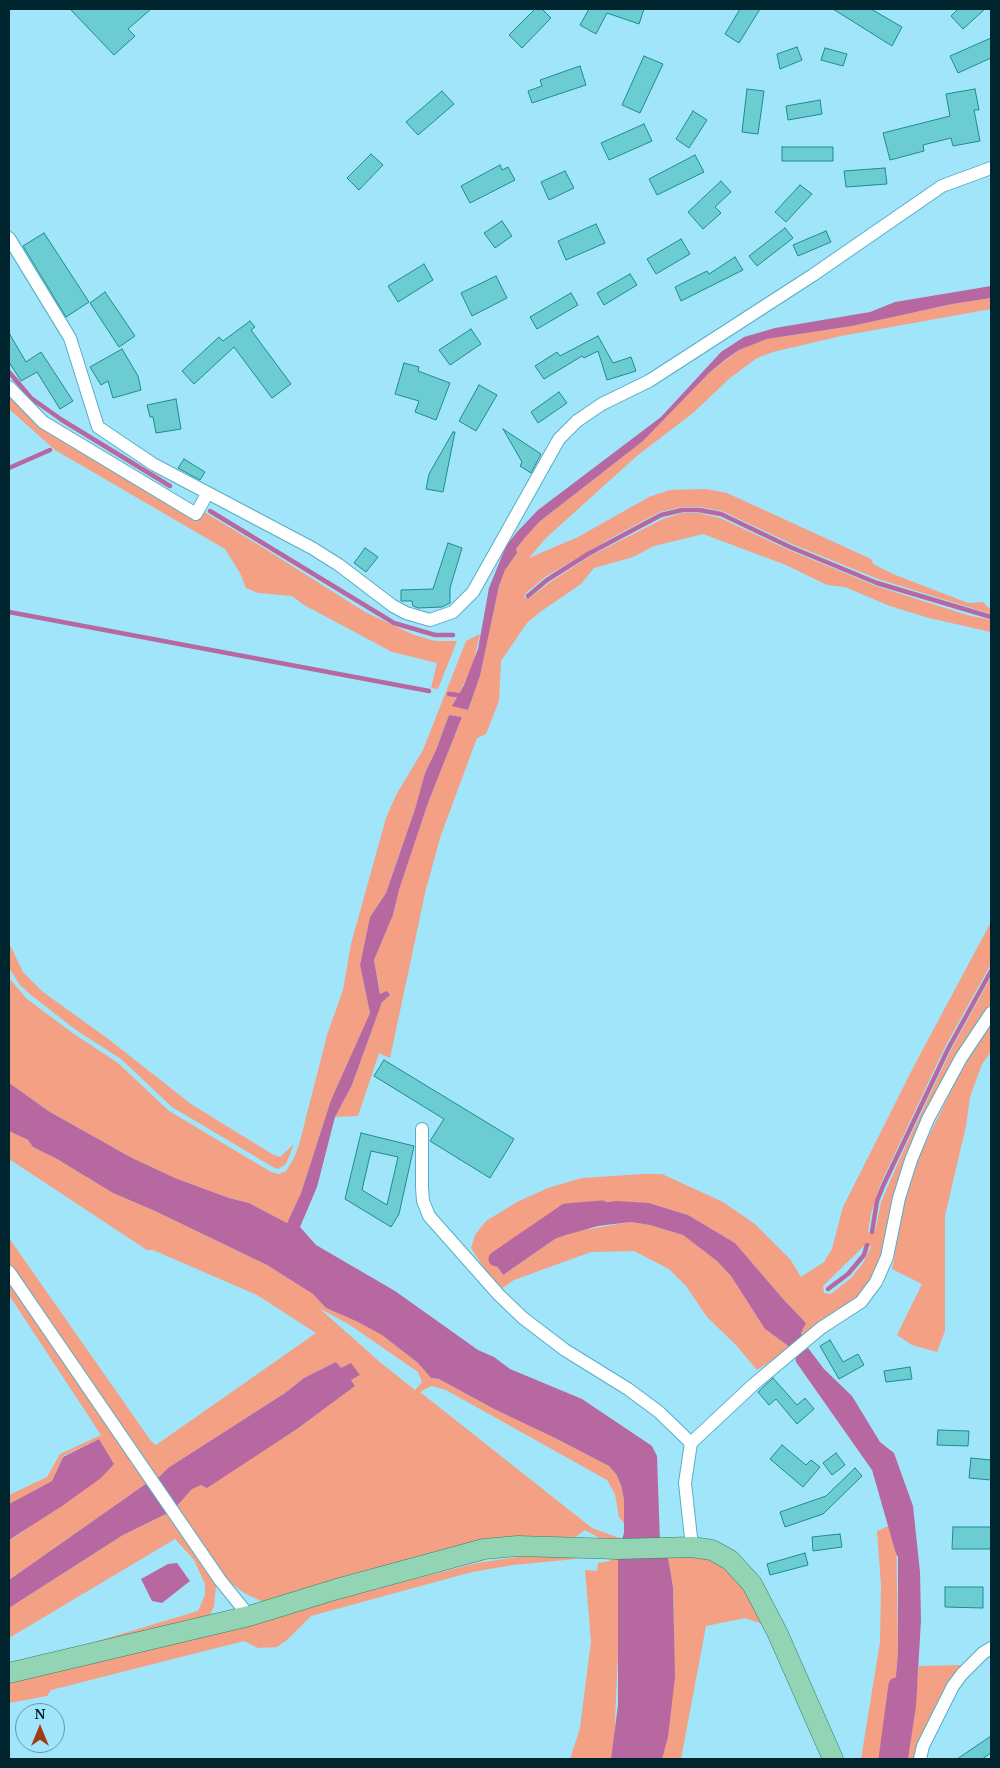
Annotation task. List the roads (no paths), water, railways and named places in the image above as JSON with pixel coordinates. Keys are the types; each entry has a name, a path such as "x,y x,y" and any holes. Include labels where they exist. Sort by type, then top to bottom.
{"main road":[{"path":"9,1673 249,1616 337,1589 484,1549 518,1546 618,1549 692,1547 712,1550 730,1560 752,1584 777,1632 833,1759"}],"street":[{"path":"9,238 70,338 98,427 153,464 312,548 406,613 430,620 453,612 463,604 480,582 559,439 577,421 602,404 650,381 813,275 942,186 991,168"},
{"path":"9,387 43,422 196,514 207,494"},
{"path":"692,1547 685,1483 691,1443 754,1384 809,1338 861,1302 876,1282 887,1258 899,1198 910,1160 928,1119 961,1058 991,1013"},
{"path":"422,1129 423,1194 429,1216 498,1295 523,1318 564,1350 628,1388 659,1412 691,1443"},
{"path":"9,1272 220,1580 249,1616"},
{"path":"920,1759 923,1746 953,1686 982,1653 991,1648"}],"waterway":[{"path":"9,372 31,398 62,420 170,486"},
{"path":"9,468 50,450"},
{"path":"528,596 547,580 588,554 661,515 682,510 699,510 721,514 790,547 877,583 991,617"},
{"path":"210,511 394,623 435,635 453,635"},
{"path":"9,612 429,691"},
{"path":"449,694 458,695"},
{"path":"872,1232 877,1201 883,1186 948,1049 991,971"},
{"path":"496,1259 566,1211 602,1208"},
{"path":"828,1289 848,1274 864,1255 867,1245"},
{"path":"803,1359 879,1467 903,1551"},
{"path":"886,1759 896,1685"}]}
